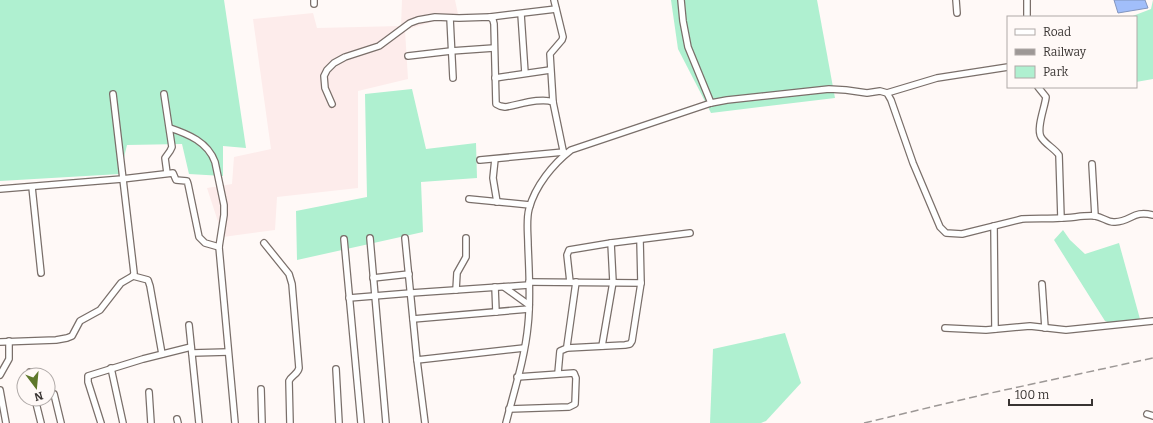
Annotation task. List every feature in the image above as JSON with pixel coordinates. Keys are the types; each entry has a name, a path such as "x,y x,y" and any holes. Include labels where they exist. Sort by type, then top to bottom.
{"street":[{"path":"554,0 563,37 550,54 550,70 553,102 564,154"},
{"path":"681,0 683,22 688,47 711,103"},
{"path":"956,0 957,13"},
{"path":"1027,0 1027,16"},
{"path":"332,104 325,88 324,76 327,70 334,63 345,57 379,46 410,23 431,17 490,17 556,9"},
{"path":"521,14 525,73"},
{"path":"490,17 494,24 496,104 500,106 549,100 553,102"},
{"path":"450,18 453,78"},
{"path":"408,56 494,48"},
{"path":"506,423 524,348 529,307 528,216 530,207 545,177 564,154 585,144 711,103 829,89 867,93 880,91 888,93 937,78 1007,67"},
{"path":"495,78 550,70"},
{"path":"1039,88 1046,97 1040,133 1042,139 1059,155 1061,218"},
{"path":"888,93 892,100 913,163 940,227 946,233 962,234 1022,219 1095,216 1109,222 1115,222 1122,221 1137,214 1143,213 1153,215"},
{"path":"113,94 134,273 133,276"},
{"path":"164,94 172,147 165,158 167,173"},
{"path":"170,128 194,137 205,146 212,155 221,190 224,216 219,247 235,423"},
{"path":"480,160 564,154"},
{"path":"495,159 493,178 497,202"},
{"path":"1092,164 1095,216"},
{"path":"0,189 122,179 173,173 176,180 187,181 197,232 201,241 219,247"},
{"path":"32,187 41,273"},
{"path":"469,199 530,207"},
{"path":"994,226 994,329"},
{"path":"570,282 567,255 570,250 690,233"},
{"path":"344,238 361,423"},
{"path":"370,238 386,423"},
{"path":"406,238 417,360 425,423"},
{"path":"456,290 457,272 467,254 466,238"},
{"path":"558,373 560,351 567,348 625,345 630,344 632,341 641,283 640,240"},
{"path":"264,242 289,274 292,284 299,371 291,377 289,381 290,423"},
{"path":"602,346 613,282 612,243"},
{"path":"374,278 409,274"},
{"path":"0,342 56,340 72,336 80,321 100,310 121,283 133,276 148,280 162,354"},
{"path":"567,348 576,282"},
{"path":"350,298 529,283 641,283"},
{"path":"1042,284 1045,328"},
{"path":"504,286 529,307"},
{"path":"495,287 496,312"},
{"path":"413,319 496,312 529,307"},
{"path":"945,328 994,329 1023,326 1066,330 1153,321"},
{"path":"189,325 199,423"},
{"path":"0,375 9,359 10,341"},
{"path":"417,360 524,348"},
{"path":"101,423 88,376 162,354 192,350 228,352"},
{"path":"111,368 123,423"},
{"path":"336,369 339,423"},
{"path":"509,409 572,406 575,401 576,375 574,373 571,372 517,377"},
{"path":"261,389 262,423"},
{"path":"0,390 6,423"},
{"path":"149,392 151,423"},
{"path":"56,404 60,423"},
{"path":"38,407 41,423"},
{"path":"1147,414 1153,416"}],"shaded area":[{"path":"402,0 455,0 458,14 405,30 408,79 358,91 358,188 277,197 275,230 223,237 207,188 232,184 234,157 271,149 253,19 313,13 317,28 401,26"}],"green space":[{"path":"0,0 224,0 246,148 223,146 223,176 189,174 182,144 127,145 120,174 0,181"},
{"path":"671,0 817,0 835,98 711,113 678,49"},
{"path":"1153,0 1153,79 1137,82 1137,16 1133,16 1151,9"},
{"path":"412,89 426,149 476,143 477,178 421,182 423,232 297,260 296,211 367,197 365,94"},
{"path":"1063,230 1070,240 1085,254 1119,243 1140,319 1113,324 1105,321 1054,240"},
{"path":"785,333 801,383 766,421 761,423 710,423 713,349"}],"water":[{"path":"1114,0 1145,0 1148,8 1118,13"}],"railway":[{"path":"864,423 986,394 1153,358"}]}
